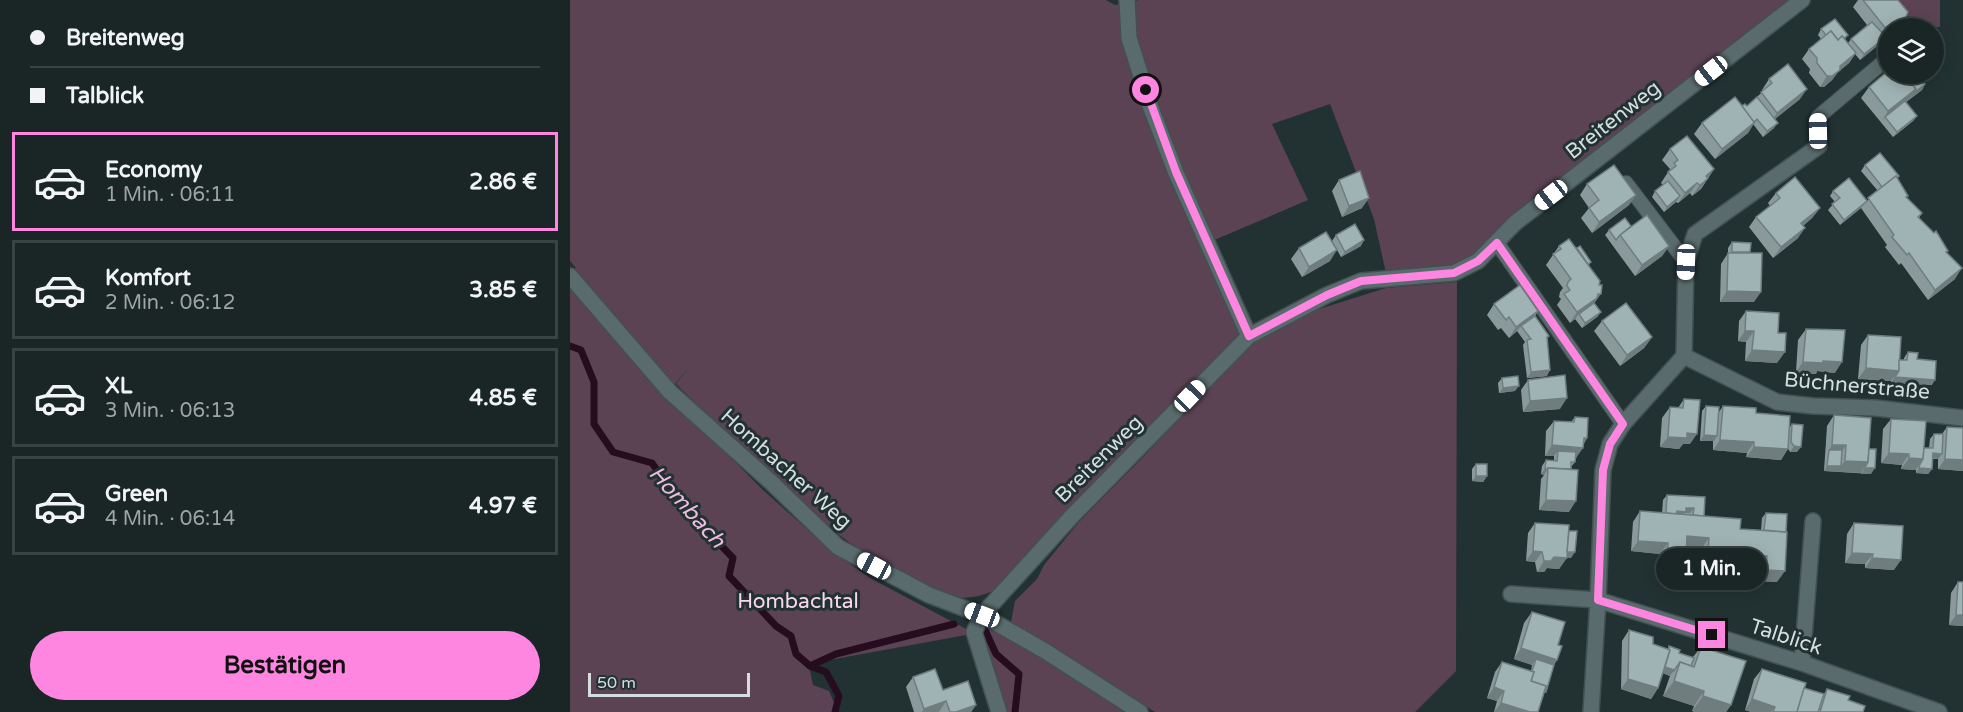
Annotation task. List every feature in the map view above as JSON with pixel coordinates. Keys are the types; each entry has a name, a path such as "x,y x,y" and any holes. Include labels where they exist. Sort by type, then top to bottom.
{"street":[{"path":"1126,0 1130,38 1151,108 1176,172 1249,336"},
{"name":"Breitenweg","path":"982,615 1073,515 1249,336 1327,295 1361,281 1454,273 1478,261 1515,224 1802,0"},
{"path":"1591,712 1603,470 1610,444 1623,424 1684,357 1686,262 1695,234 1819,146"},
{"name":"Hombacher Weg","path":"570,276 670,392 772,483 838,547 929,595 982,615 1045,651 1140,712"},
{"name":"Büchnerstraße","path":"1684,357 1777,402 1813,406 1876,408 1963,418"},
{"path":"1802,663 1813,521"},
{"name":"Talblick","path":"1512,594 1598,600 1802,663 1939,712"},
{"path":"982,615 974,632 999,712"}],"lane":[{"path":"1819,146 1818,117 1878,66"},
{"path":"1626,183 1686,262"},
{"path":"1497,243 1623,424"}],"green space":[{"name":"Hombachtal","path":"570,0 1106,0 1115,5 1139,0 1794,0 1455,268 1386,273 1374,219 1330,104 1272,124 1308,200 1205,244 1240,333 1199,380 993,591 988,593 959,598 935,592 898,573 837,533 781,486 676,384 689,367 667,394 763,490 828,548 870,578 966,629 966,635 835,659 809,666 813,685 829,691 835,705 835,712 570,712 570,269 576,268 570,261"},
{"path":"1895,0 1940,0 1940,18 1910,18"},
{"path":"1457,282 1456,671 1415,712 1155,712 1011,622 1015,601 1037,579 1044,565 1078,523 1146,454 1254,337 1313,311 1386,288"},
{"path":"986,626 1031,651 1127,712 1008,712 979,632"}],"building":[{"path":"1863,0 1898,0 1908,12 1905,18 1878,19"},
{"path":"1835,19 1848,35 1838,40 1831,31 1826,35 1821,29"},
{"path":"1872,22 1878,28 1878,43 1864,54 1851,39"},
{"path":"1831,31 1838,40 1842,36 1856,53 1840,66 1840,70 1832,76 1827,76 1809,49"},
{"path":"1788,64 1807,89 1777,113 1761,92 1772,83 1769,79"},
{"path":"1878,79 1878,84 1912,84 1916,89 1888,111 1869,87"},
{"path":"1912,84 1925,84 1913,94 1916,89"},
{"path":"1735,97 1755,122 1722,149 1702,123"},
{"path":"1757,97 1778,123 1767,131 1757,119 1754,122 1742,106 1745,104 1747,106"},
{"path":"1905,101 1917,116 1897,132 1885,117"},
{"path":"1687,136 1714,169 1706,176 1708,178 1704,182 1700,185 1697,183 1685,193 1668,172 1676,166 1674,163 1678,160 1670,149"},
{"path":"1880,153 1899,176 1882,187 1865,165"},
{"path":"1614,165 1636,195 1599,222 1589,208 1599,200 1587,184"},
{"path":"1360,171 1369,198 1349,206 1339,180"},
{"path":"1896,176 1908,196 1906,197 1922,213 1918,217 1934,233 1936,231 1948,251 1946,252 1962,268 1935,290 1909,253 1907,255 1892,237 1894,235 1868,198"},
{"path":"1795,177 1820,208 1801,223 1805,228 1781,247 1756,217 1780,198 1776,193"},
{"path":"1849,178 1867,201 1844,220 1832,204 1840,198 1833,191"},
{"path":"1668,181 1680,196 1667,207 1655,191"},
{"path":"1647,215 1669,246 1642,265 1620,235"},
{"path":"1625,218 1631,226 1616,240 1609,230"},
{"path":"1355,224 1364,240 1345,252 1336,235"},
{"path":"1326,232 1337,250 1309,267 1299,248"},
{"path":"1569,239 1600,281 1599,285 1602,285 1601,294 1577,312 1564,294 1570,290 1567,286 1571,279 1553,254 1561,249 1559,246"},
{"path":"1732,242 1751,243 1750,252 1732,252"},
{"path":"1580,246 1591,262 1588,264 1577,248"},
{"path":"1728,253 1762,253 1761,292 1727,291"},
{"path":"1520,285 1538,311 1516,327 1509,317 1506,320 1494,304"},
{"path":"1594,303 1601,312 1585,323 1579,314"},
{"path":"1626,303 1652,337 1627,355 1602,321"},
{"path":"1746,311 1779,313 1778,333 1786,333 1785,352 1752,350 1754,331 1745,331"},
{"path":"1535,316 1549,336 1547,337 1550,370 1531,372 1527,340 1531,339 1521,326"},
{"path":"1806,329 1845,330 1842,362 1803,362"},
{"path":"1868,335 1901,337 1899,371 1866,368"},
{"path":"1908,352 1918,353 1917,359 1936,361 1935,380 1895,377 1899,371 1899,360 1907,360"},
{"path":"1565,375 1567,398 1530,401 1528,380"},
{"path":"1518,376 1519,386 1503,388 1502,378"},
{"path":"1684,399 1700,400 1697,434 1687,433 1687,438 1668,437 1670,407 1683,408"},
{"path":"1706,406 1719,407 1717,436 1704,435"},
{"path":"1723,406 1756,408 1756,413 1790,416 1788,449 1754,447 1754,442 1720,440"},
{"path":"1834,415 1871,418 1868,462 1845,461 1846,445 1832,445"},
{"path":"1575,417 1588,418 1587,438 1584,438 1583,448 1552,445 1554,421 1574,422"},
{"path":"1891,419 1926,421 1923,459 1909,458 1909,454 1889,453"},
{"path":"1792,424 1803,425 1801,447 1794,446 1791,442"},
{"path":"1947,427 1963,428 1963,460 1945,459"},
{"path":"1934,434 1943,434 1942,454 1933,453 1932,469 1919,468 1924,448 1933,448"},
{"path":"1869,449 1876,449 1875,468 1865,468"},
{"path":"1829,450 1842,450 1841,466 1827,466"},
{"path":"1558,451 1576,452 1575,462 1571,462 1571,469 1545,469 1546,460 1557,461"},
{"path":"1476,464 1487,464 1487,476 1476,476"},
{"path":"1548,468 1578,470 1576,501 1546,500"},
{"path":"1667,495 1705,497 1704,516 1693,515 1694,508 1686,508 1686,512 1677,511 1676,514 1666,513"},
{"path":"1640,511 1741,519 1740,529 1787,532 1785,571 1766,570 1767,556 1708,553 1709,538 1687,536 1686,558 1667,556 1668,543 1638,541"},
{"path":"1766,513 1787,514 1786,532 1764,530"},
{"path":"1535,523 1569,525 1567,558 1554,557 1551,561 1544,561 1542,552 1533,551"},
{"path":"1854,523 1903,526 1901,560 1872,558 1873,554 1852,553"},
{"path":"1569,531 1577,531 1575,552 1567,552"},
{"path":"1958,582 1963,582 1963,615 1956,615"},
{"path":"1532,612 1565,622 1558,645 1562,646 1557,660 1521,648"},
{"path":"1629,630 1653,637 1653,644 1670,650 1658,688 1628,679"},
{"path":"1669,646 1680,650 1679,653 1694,658 1691,666 1680,662 1673,672 1674,670 1665,667"},
{"path":"1701,647 1746,661 1731,705 1703,696 1704,691 1674,681 1680,662 1694,667"},
{"path":"1536,659 1554,665 1546,692 1546,686 1531,681"},
{"path":"1502,662 1534,672 1531,681 1546,686 1538,712 1530,712 1501,703 1504,691 1494,687"},
{"path":"935,669 943,690 968,681 976,705 950,712 946,701 924,709 913,677"},
{"path":"1762,669 1806,683 1797,712 1773,712 1775,707 1752,699"},
{"path":"1804,688 1824,694 1818,712 1797,712"},
{"path":"1827,689 1850,696 1848,700 1865,706 1863,712 1820,712"}],"waterway":[{"name":"Hombach","path":"570,346 581,350 594,382 594,424 613,452 652,463 681,504 733,558 729,576 776,626 791,636 796,654 810,666 836,654 954,624"},
{"name":"Hombach","path":"985,630 996,654 1019,674 1015,712"},
{"path":"810,666 826,672 839,696 835,712"}],"route":[{"path":"1146,90 1176,172 1249,336 1281,317 1361,281 1454,273 1478,261 1497,243 1623,424 1610,444 1603,470 1598,600 1712,635"}]}
